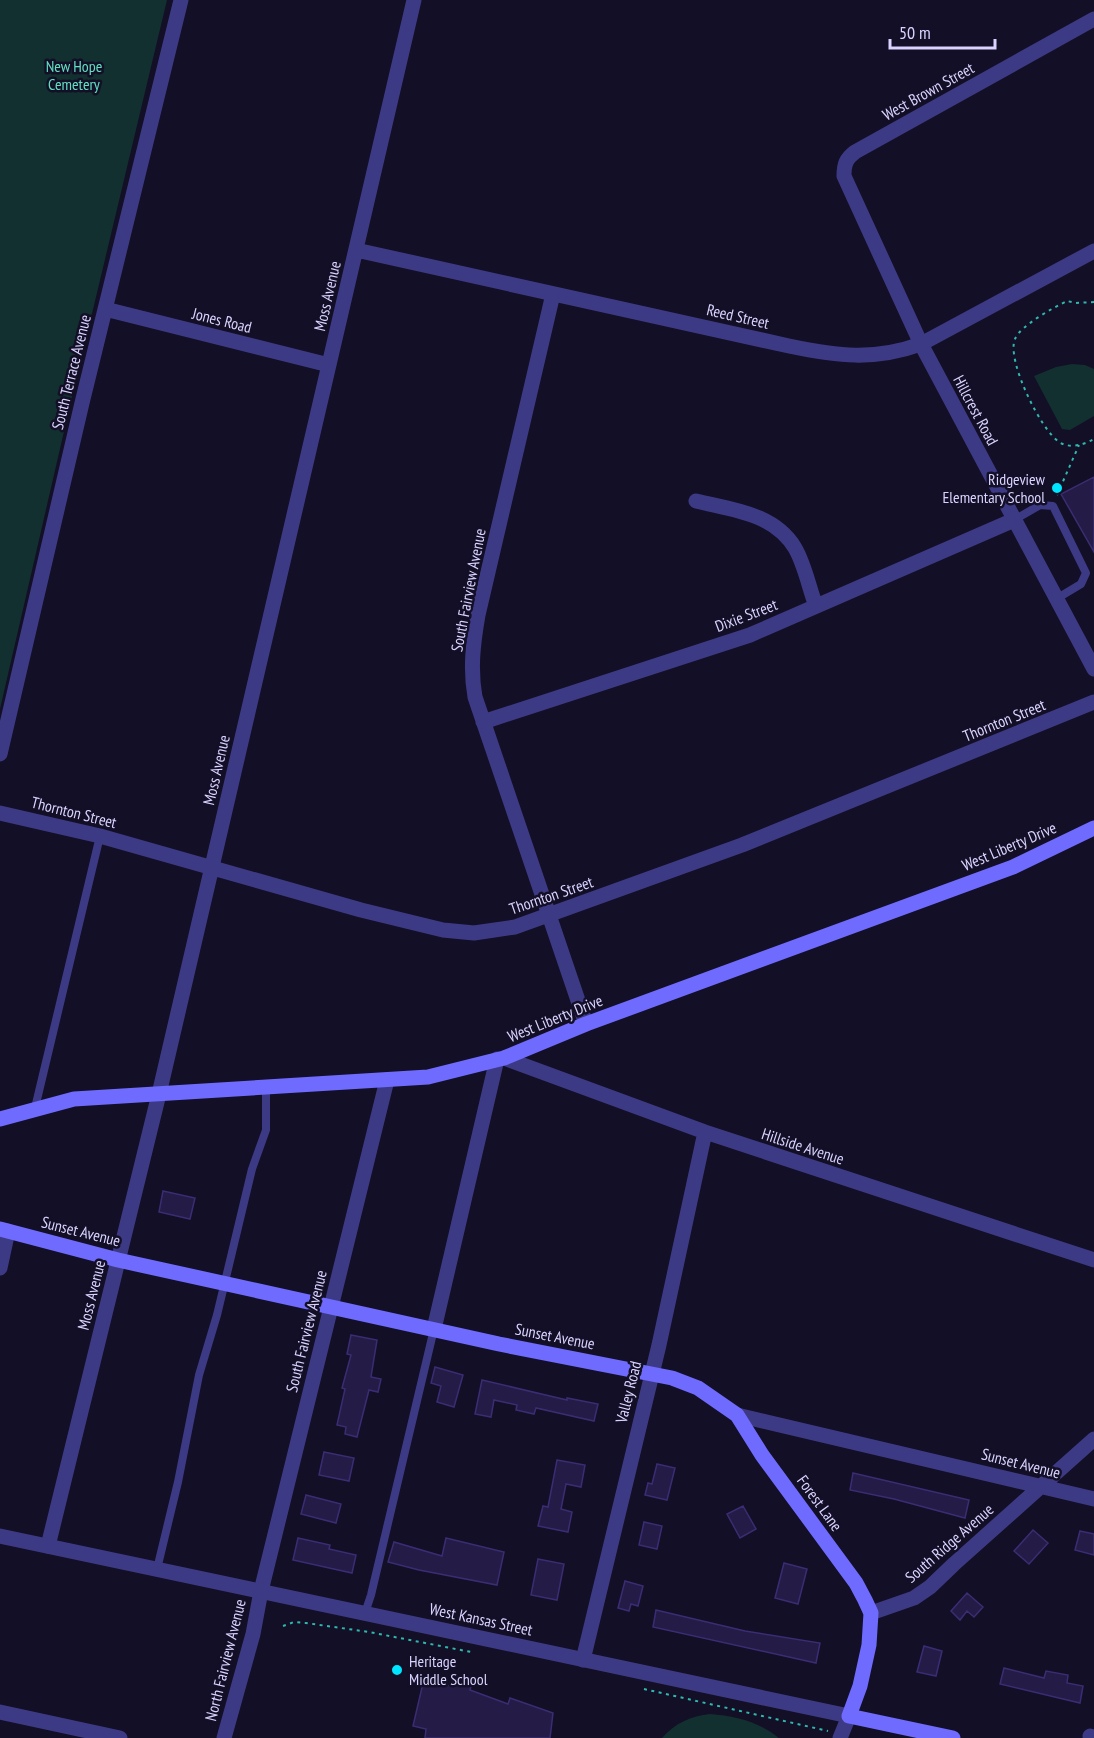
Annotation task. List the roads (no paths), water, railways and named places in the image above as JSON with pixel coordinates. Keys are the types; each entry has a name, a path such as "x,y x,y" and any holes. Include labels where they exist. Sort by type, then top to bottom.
{"main road":[{"name":"West Liberty Drive","path":"0,1119 74,1099 428,1077 500,1058 586,1024 1013,867 1094,828"},
{"name":"Sunset Avenue","path":"4,1230 118,1260 672,1378 698,1388 737,1415"},
{"name":"Forest Lane","path":"737,1415 762,1455 856,1584 871,1613"},
{"path":"849,1716 866,1662 871,1613"},
{"name":"West Kansas Street","path":"849,1716 954,1738"}],"street":[{"name":"South Terrace Avenue","path":"0,754 105,309 182,0"},
{"name":"Moss Avenue","path":"48,1546 159,1094 414,0"},
{"name":"West Brown Street","path":"846,162 855,152 1094,19"},
{"name":"Hillcrest Road","path":"846,162 844,176 921,344 1094,669"},
{"name":"Reed Street","path":"356,250 831,355 877,355 921,344 1094,251"},
{"name":"South Fairview Avenue","path":"553,294 478,615 471,657 471,677 483,722 586,1024"},
{"name":"Jones Road","path":"105,309 329,365"},
{"path":"696,501 752,514 777,527 796,549 816,606"},
{"name":"Dixie Street","path":"483,722 750,635 1014,520"},
{"name":"Thornton Street","path":"0,813 100,836 361,910 443,930 474,933 495,932 548,916 742,845 1094,702"},
{"path":"434,1329 500,1058"},
{"name":"Hillside Avenue","path":"500,1058 705,1132 1094,1260"},
{"name":"South Fairview Avenue","path":"261,1591 387,1080"},
{"name":"Valley Road","path":"583,1660 652,1374 705,1132"},
{"path":"0,1268 4,1230"},
{"name":"Sunset Avenue","path":"737,1415 1094,1499"},
{"name":"South Ridge Avenue","path":"871,1613 914,1598 930,1587 1094,1439"},
{"name":"West Kansas Street","path":"0,1536 849,1716"},
{"name":"North Fairview Avenue","path":"224,1738 253,1634 261,1591"},
{"path":"0,1712 120,1738"},
{"path":"840,1738 849,1716"}],"lane":[{"path":"1014,520 1040,505 1053,506 1086,573 1081,584 1056,599"},
{"path":"35,1108 100,836"},
{"path":"157,1569 178,1482 199,1375 217,1315 223,1282 229,1269 252,1169 266,1130 266,1087"},
{"path":"365,1613 434,1329"}],"place":[{"name":"Ridgeview Elementary School","path":"1057,488"},
{"name":"Heritage Middle School","path":"397,1670"}],"park label":[{"name":"New Hope Cemetery","path":"74,75"}]}
